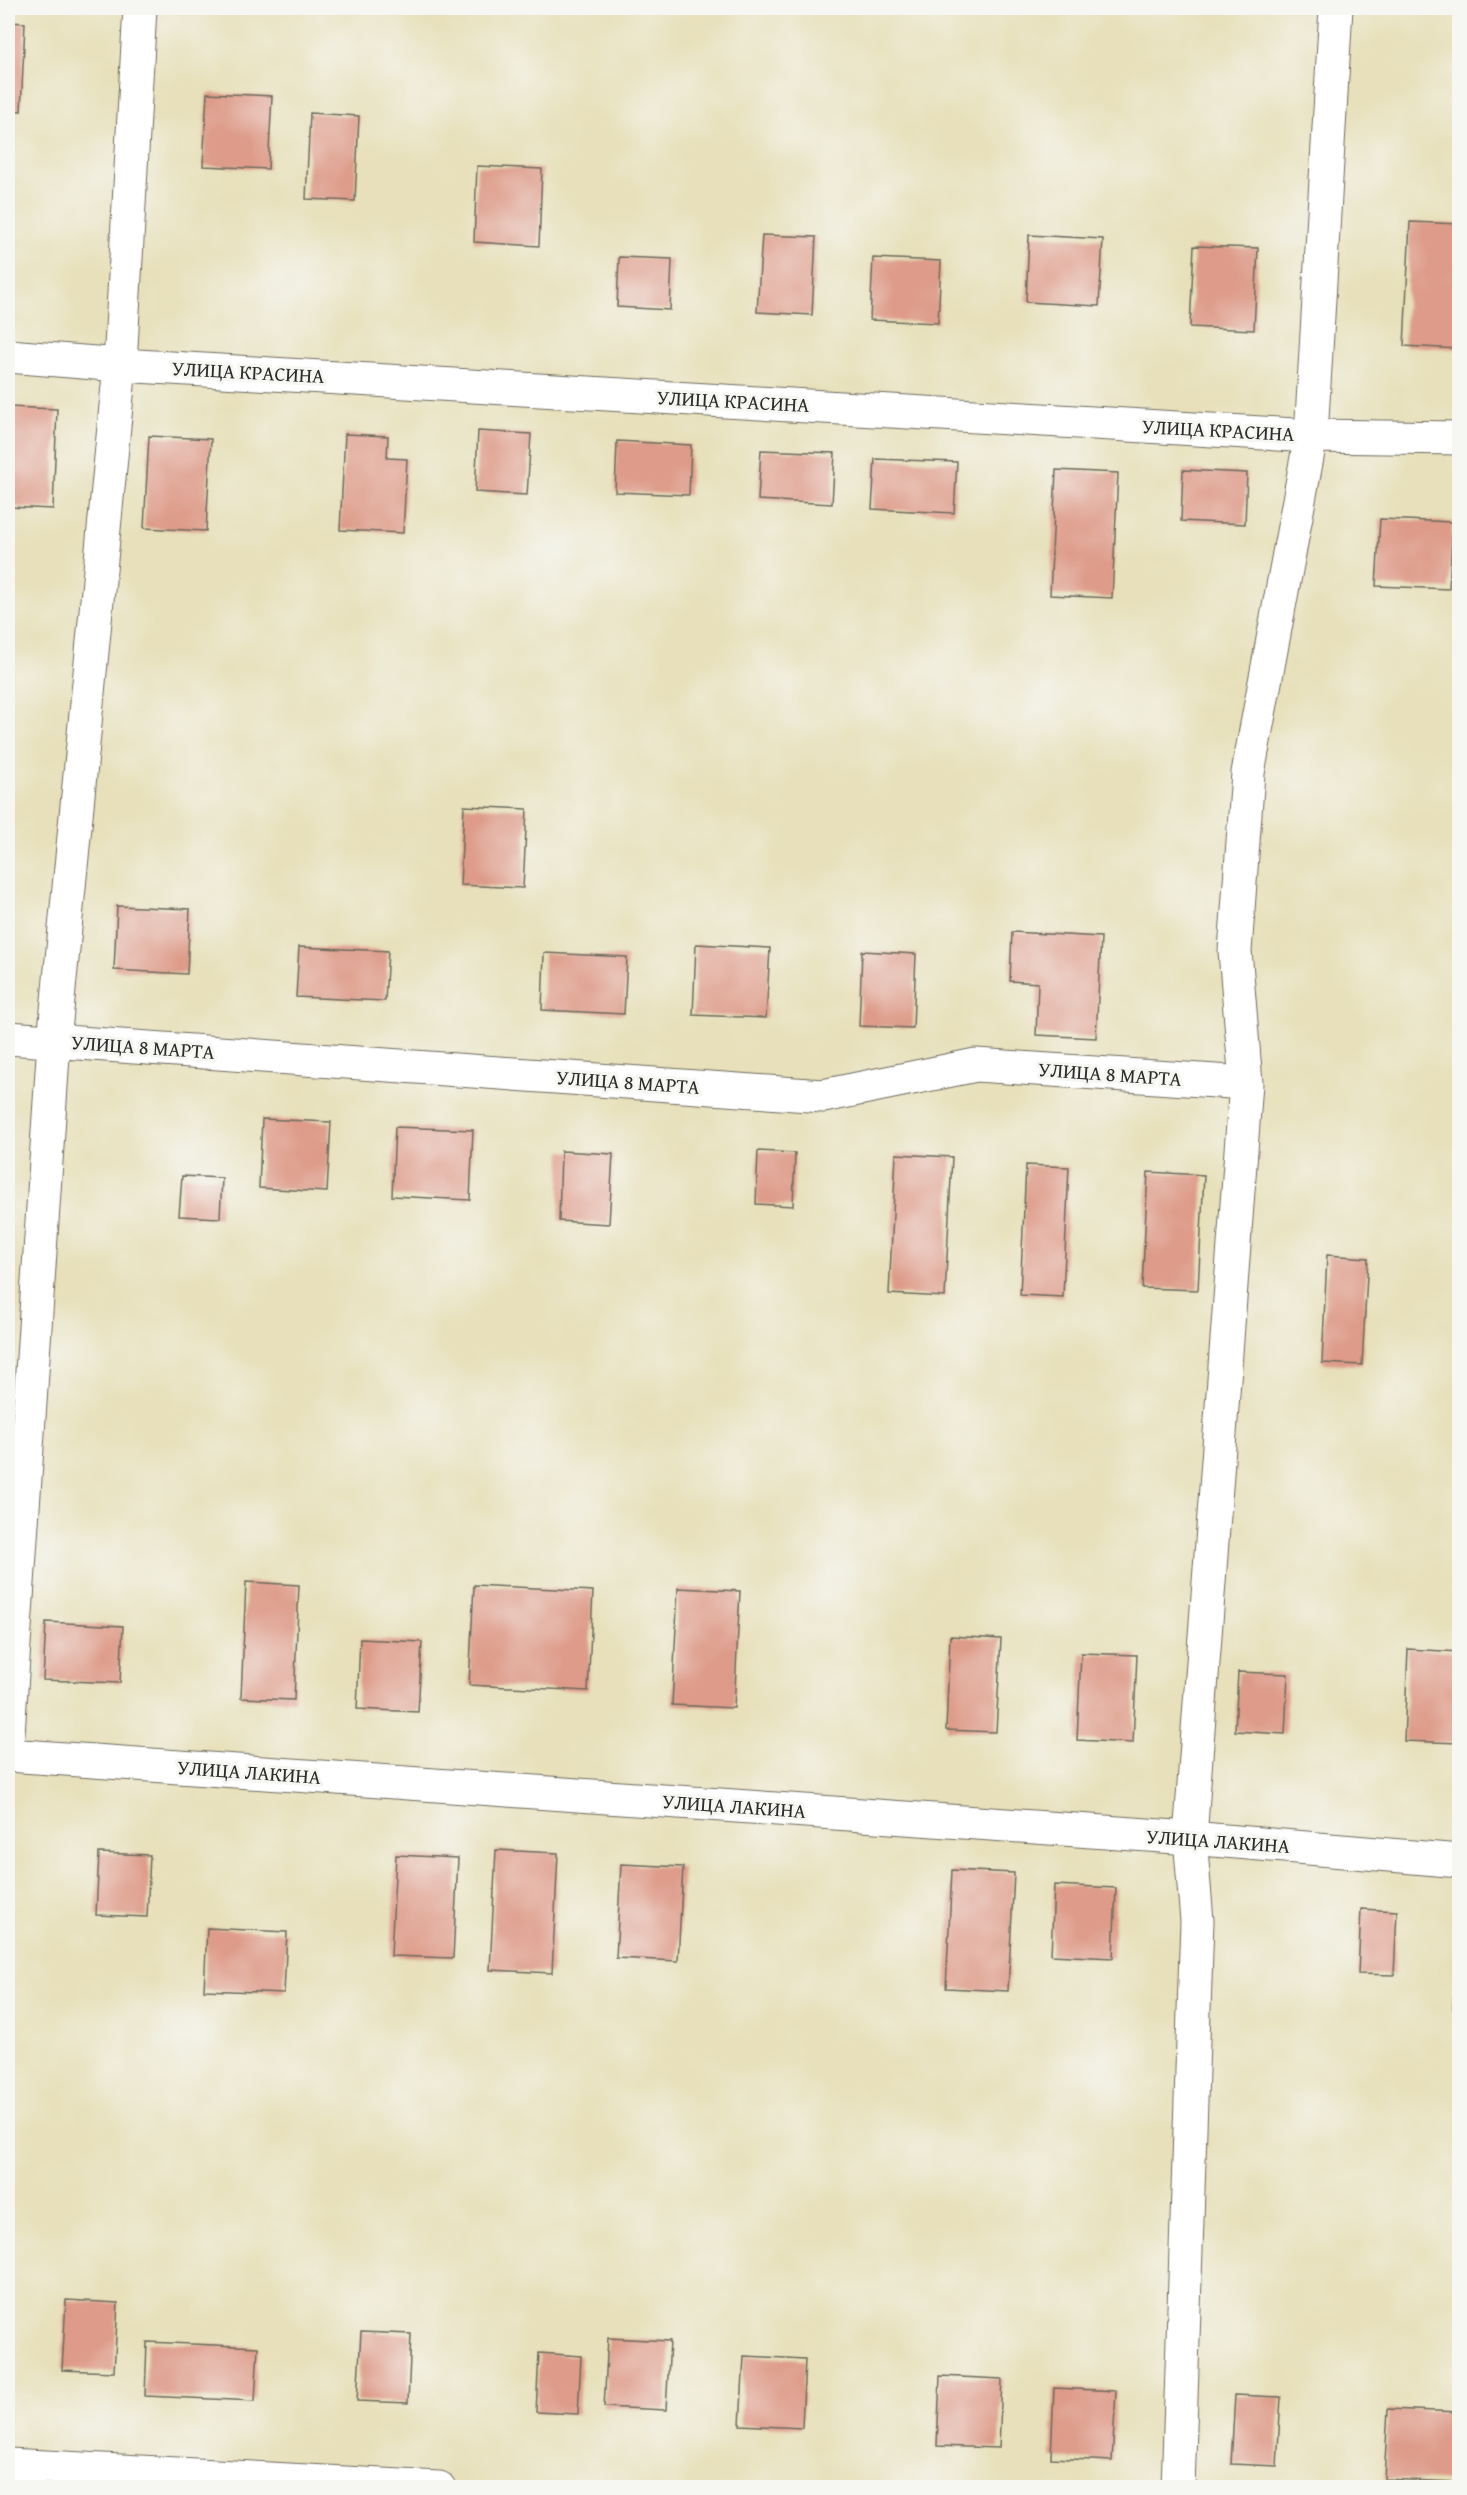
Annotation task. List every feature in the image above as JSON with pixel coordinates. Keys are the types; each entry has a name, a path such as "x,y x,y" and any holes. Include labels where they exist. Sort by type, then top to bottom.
{"street":[{"path":"8,1734 54,1041 120,365 140,8"},
{"path":"1178,2487 1197,1921 1190,1838 1246,1083 1235,951 1248,773 1311,436 1336,8"},
{"name":"УЛИЦА КРАСИНА","path":"8,356 120,365 1311,436 1460,438"},
{"name":"УЛИЦА 8 МАРТА","path":"8,1038 823,1096 976,1065 1246,1083"},
{"name":"УЛИЦА ЛАКИНА","path":"8,1755 1190,1838 1460,1861"},
{"path":"8,2465 439,2487"}],"building":[{"path":"8,22 25,23 21,111 8,110"},
{"path":"207,93 272,96 268,169 203,166"},
{"path":"310,113 359,116 355,201 306,199"},
{"path":"477,166 542,169 539,246 474,242"},
{"path":"1410,222 1460,224 1460,349 1404,346"},
{"path":"762,235 816,237 812,315 757,312"},
{"path":"1029,235 1103,239 1099,306 1026,302"},
{"path":"1194,246 1258,248 1254,330 1190,327"},
{"path":"619,257 672,259 670,310 617,307"},
{"path":"873,258 941,261 938,323 870,320"},
{"path":"8,407 57,409 53,509 8,507"},
{"path":"478,431 531,434 527,495 475,492"},
{"path":"345,434 388,436 387,458 407,459 403,533 340,530"},
{"path":"149,436 211,439 206,531 144,528"},
{"path":"617,441 691,445 689,495 615,492"},
{"path":"761,450 835,453 832,504 758,500"},
{"path":"875,459 957,462 954,513 872,509"},
{"path":"1056,470 1118,473 1112,598 1050,595"},
{"path":"1183,470 1247,473 1245,524 1181,521"},
{"path":"1380,519 1453,522 1449,589 1376,586"},
{"path":"464,806 527,809 523,888 460,885"},
{"path":"117,906 190,909 187,974 114,970"},
{"path":"1012,932 1101,937 1096,1038 1036,1035 1038,983 1010,981"},
{"path":"696,944 770,948 766,1018 693,1015"},
{"path":"299,947 388,951 385,1001 296,997"},
{"path":"862,951 916,954 913,1028 859,1026"},
{"path":"544,953 627,957 624,1014 542,1010"},
{"path":"262,1119 331,1122 327,1192 259,1188"},
{"path":"395,1127 473,1130 470,1200 392,1196"},
{"path":"561,1151 613,1154 609,1224 559,1221"},
{"path":"758,1151 795,1153 793,1206 756,1204"},
{"path":"896,1154 952,1157 945,1297 889,1294"},
{"path":"1026,1165 1069,1167 1063,1297 1020,1295"},
{"path":"1148,1172 1204,1175 1198,1290 1142,1288"},
{"path":"182,1176 222,1178 220,1218 179,1216"},
{"path":"1327,1255 1368,1258 1362,1365 1322,1363"},
{"path":"246,1582 299,1585 294,1700 241,1698"},
{"path":"474,1585 593,1591 588,1691 469,1685"},
{"path":"678,1588 740,1591 734,1708 672,1705"},
{"path":"46,1622 123,1626 120,1683 43,1680"},
{"path":"950,1636 1001,1639 996,1732 946,1730"},
{"path":"360,1639 422,1642 418,1712 357,1709"},
{"path":"1408,1649 1460,1652 1459,1743 1404,1741"},
{"path":"1081,1653 1137,1655 1133,1743 1077,1740"},
{"path":"1238,1672 1288,1674 1285,1734 1235,1731"},
{"path":"496,1850 558,1853 552,1973 490,1970"},
{"path":"99,1853 150,1855 147,1917 96,1915"},
{"path":"396,1855 458,1858 453,1958 391,1956"},
{"path":"621,1864 683,1867 678,1961 616,1958"},
{"path":"952,1870 1014,1873 1008,1991 946,1988"},
{"path":"1054,1885 1116,1888 1113,1958 1051,1955"},
{"path":"1361,1909 1397,1911 1394,1975 1358,1974"},
{"path":"1458,1918 1460,1918 1460,2009 1453,2009"},
{"path":"207,1928 287,1932 284,1993 204,1990"},
{"path":"66,2300 118,2303 114,2372 62,2370"},
{"path":"361,2332 411,2334 408,2403 357,2401"},
{"path":"608,2338 670,2341 666,2410 604,2407"},
{"path":"147,2342 258,2347 255,2401 145,2396"},
{"path":"539,2353 581,2356 578,2414 536,2412"},
{"path":"744,2356 805,2359 802,2428 740,2425"},
{"path":"940,2376 1002,2379 999,2448 937,2446"},
{"path":"1054,2388 1116,2391 1112,2461 1051,2458"},
{"path":"1235,2395 1281,2397 1277,2466 1231,2464"},
{"path":"1388,2409 1460,2412 1458,2482 1384,2479"}]}
